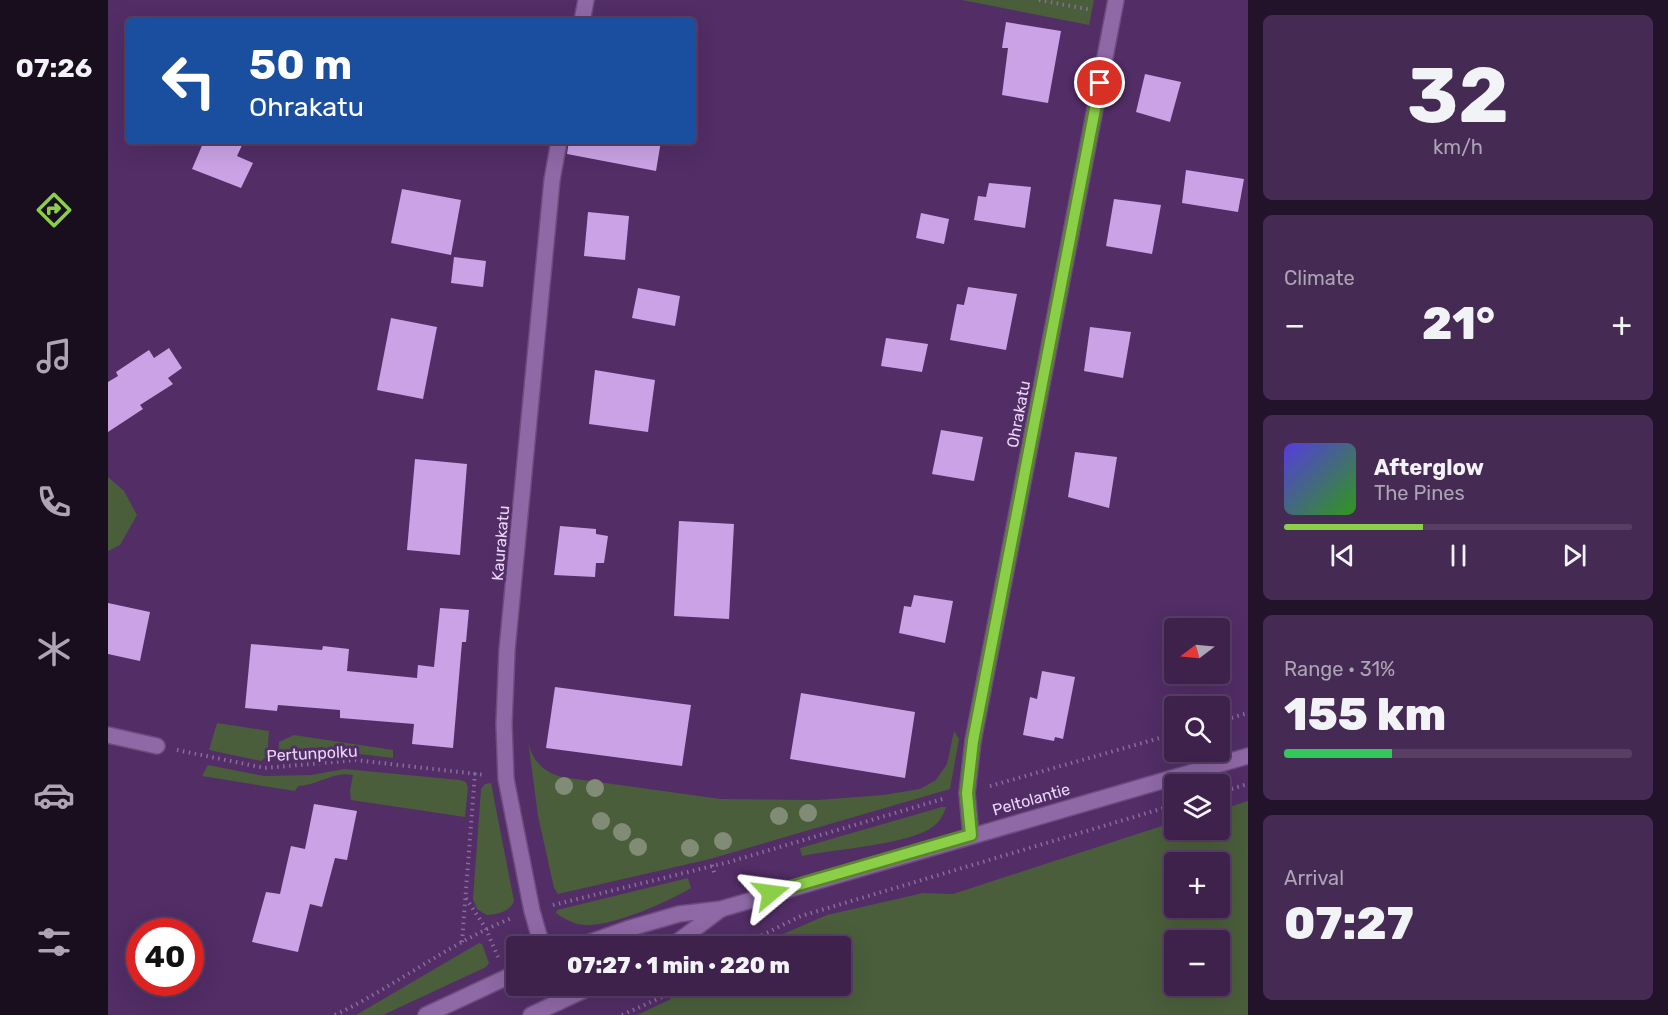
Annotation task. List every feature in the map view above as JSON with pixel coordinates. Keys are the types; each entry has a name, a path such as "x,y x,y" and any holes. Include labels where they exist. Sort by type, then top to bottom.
{"street":[{"path":"583,18 586,0"},
{"name":"Ohrakatu","path":"971,835 967,793 973,741 1115,7"},
{"name":"Kaurakatu","path":"540,936 532,911 506,779 504,724 507,650 551,191 559,144"},
{"path":"108,735 157,746"},
{"name":"Peltolantie","path":"606,936 679,914 721,909 1248,756"},
{"name":"Peltolantie","path":"688,936 721,909"},
{"path":"426,1015 506,977"},
{"path":"557,996 559,1002"},
{"path":"531,1015 572,996"}],"path":[{"path":"1039,0 1115,7"},
{"path":"1230,719 1248,713"},
{"path":"335,1015 372,997 486,928 532,911 567,900 712,866 1164,737"},
{"name":"Pertunpolku","path":"157,746 265,768 356,760 475,773 506,779"},
{"path":"462,942 475,773"},
{"path":"1230,789 1248,784"},
{"path":"760,936 801,916 1164,809"},
{"path":"712,866 715,876"},
{"path":"466,898 486,928 498,957"},
{"path":"622,1015 662,997"}],"green space":[{"path":"962,0 1094,0 1089,25"},
{"path":"108,477 124,491 137,515 120,545 108,551"},
{"path":"217,723 269,731 267,756 261,761 209,750"},
{"path":"954,731 959,739 950,789 710,859 558,894 554,888 538,816 528,740 532,754 539,764 549,772 562,777 721,799 818,800 883,795 920,789 936,780 947,764"},
{"path":"294,735 393,750 393,758 350,753 278,761 279,742"},
{"path":"208,765 264,776 311,775 344,769 460,780 466,782 468,788 465,817 351,800 353,775 339,775 298,786 295,791 202,776"},
{"path":"491,783 514,901 506,910 487,915 477,909 473,899 481,789 485,784"},
{"path":"1248,801 1248,1015 637,1015 674,996 851,996 851,936 779,936 827,915 923,893 953,894 1164,825 1164,840 1230,840 1230,807"},
{"path":"946,807 943,815 934,826 907,838 871,846 802,856 800,848"},
{"path":"688,878 691,888 656,906 614,921 581,925 556,913 557,910"},
{"path":"479,943 482,944 489,963 486,967 383,1015 356,1015"}],"building":[{"path":"1006,22 1061,31 1048,103 1002,95 1008,48 1002,48"},
{"path":"1145,74 1181,82 1170,122 1136,112"},
{"path":"203,144 243,144 237,156 253,163 241,188 192,169"},
{"path":"569,144 660,144 656,171 567,154"},
{"path":"1186,170 1244,179 1238,212 1182,203"},
{"path":"989,183 1031,187 1025,228 974,220 978,196 986,197"},
{"path":"402,189 461,200 451,255 391,243"},
{"path":"1114,199 1161,205 1152,254 1106,246"},
{"path":"588,212 629,216 625,260 584,256"},
{"path":"921,213 949,219 944,244 916,238"},
{"path":"454,257 486,261 483,287 451,283"},
{"path":"968,287 1017,294 1006,350 950,340 957,304 964,305"},
{"path":"638,288 680,296 675,326 632,318"},
{"path":"391,318 437,327 423,399 377,390"},
{"path":"1090,327 1131,332 1123,378 1084,371"},
{"path":"886,338 928,344 922,372 881,366"},
{"path":"169,348 182,368 168,378 173,384 140,405 143,409 108,432 108,382 118,376 116,372 149,350 154,358"},
{"path":"595,370 655,380 648,432 589,424"},
{"path":"941,430 983,437 974,481 932,474"},
{"path":"1075,452 1117,457 1109,508 1068,497"},
{"path":"415,459 467,464 460,555 407,550"},
{"path":"679,521 734,524 729,619 674,616"},
{"path":"560,526 596,529 596,534 608,536 604,563 596,563 595,577 554,575"},
{"path":"914,595 953,601 945,643 899,633 904,606 911,607"},
{"path":"108,603 150,612 140,661 108,654"},
{"path":"440,608 469,610 466,642 462,642 453,748 412,744 414,724 340,718 340,710 278,705 277,711 245,708 251,644 322,650 323,646 349,649 347,671 417,678 418,665 434,667"},
{"path":"1042,671 1075,677 1063,739 1055,737 1054,741 1023,735 1030,697 1037,699"},
{"path":"555,687 691,705 682,766 546,748"},
{"path":"801,693 915,712 905,778 790,759"},
{"path":"314,804 357,811 347,860 335,858 322,907 310,904 298,952 252,942 266,892 280,894 291,846 305,849"}],"route":[{"path":"771,893 971,835 967,793 973,741 1100,83"}]}
